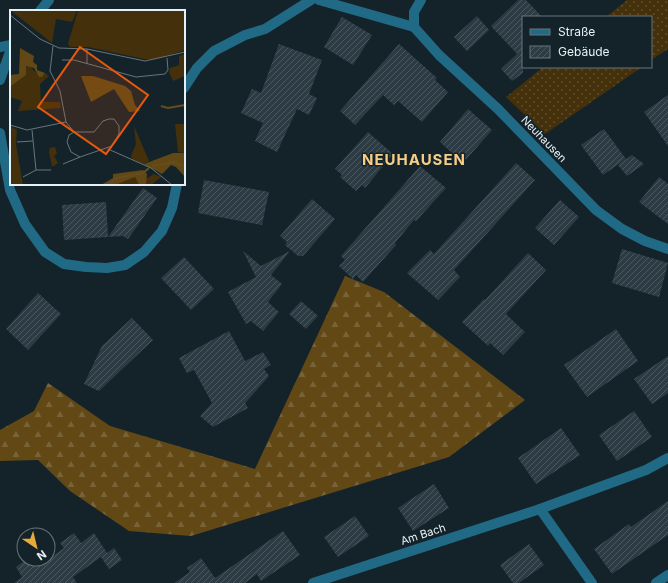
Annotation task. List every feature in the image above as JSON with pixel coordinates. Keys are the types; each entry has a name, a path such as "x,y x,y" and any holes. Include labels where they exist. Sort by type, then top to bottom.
{"street":[{"path":"41,10 49,0"},
{"path":"185,86 197,68 214,51 245,35 265,29 311,0"},
{"path":"319,0 414,27 414,12 421,0"},
{"name":"Neuhausen","path":"414,27 439,55 498,109 596,210 622,229 645,241 668,249"},
{"path":"0,47 10,45"},
{"path":"0,80 10,52"},
{"path":"0,133 10,190 25,224 46,252 64,264 107,268 125,265 144,252 162,231 172,208 177,185"},
{"name":"Am Bach","path":"313,583 540,509 646,470 668,458"},
{"path":"540,509 592,583"},
{"path":"656,583 668,575"}],"shaded area":[{"path":"627,0 668,0 668,49 652,59 652,16 607,16"},
{"path":"542,68 641,68 545,134 506,97"}],"green space":[{"path":"345,276 384,292 525,400 449,457 191,536 129,531 70,491 38,460 0,461 0,430 34,411 48,383 110,426 255,469"}],"building":[{"path":"518,0 526,0 541,16 522,16 523,73 512,81 501,69 517,54 491,26"},
{"path":"477,16 489,30 467,51 454,37"},
{"path":"342,17 372,35 353,65 324,47"},
{"path":"279,44 322,60 309,94 317,98 309,115 297,109 277,152 255,141 263,123 241,113 252,89 261,93"},
{"path":"399,44 437,78 435,80 448,92 422,122 398,101 394,105 383,95 355,125 340,111"},
{"path":"668,95 668,146 644,112"},
{"path":"468,109 492,130 463,163 440,142"},
{"path":"604,129 626,159 603,175 581,145"},
{"path":"368,132 393,154 365,188 362,185 356,191 340,177 342,175 335,169"},
{"path":"632,155 644,164 627,176 618,165"},
{"path":"516,163 535,180 454,270 460,277 438,300 407,273 430,250 434,254"},
{"path":"420,166 446,188 416,221 414,220 395,243 396,245 363,282 356,275 353,279 339,266 345,260 341,256"},
{"path":"659,177 668,184 668,224 639,202"},
{"path":"204,180 269,192 262,225 198,213"},
{"path":"143,188 157,198 128,239 123,236 108,237"},
{"path":"312,199 335,219 303,256 298,256 285,245 287,242 280,236"},
{"path":"560,200 579,217 554,245 535,228"},
{"path":"106,202 108,237 64,240 62,205"},
{"path":"622,249 668,263 659,297 612,283"},
{"path":"243,251 261,266 290,251 271,275 282,284 268,302 279,312 263,331 251,321 246,324 228,292 256,277"},
{"path":"528,253 546,270 506,314 525,332 503,355 490,343 488,346 462,322 484,299 485,300"},
{"path":"184,257 214,289 191,310 161,278"},
{"path":"38,293 61,314 28,350 6,329"},
{"path":"301,301 318,316 306,329 289,314"},
{"path":"132,318 153,340 99,391 84,384 102,346"},
{"path":"616,329 638,361 587,397 564,365"},
{"path":"229,331 245,361 263,352 271,365 264,369 269,376 245,403 248,408 213,427 200,416 212,403 194,370 187,373 179,358"},
{"path":"668,356 668,393 652,404 634,379"},
{"path":"634,411 652,437 617,461 599,435"},
{"path":"561,428 580,455 536,484 518,458"},
{"path":"434,484 449,508 413,531 398,508"},
{"path":"668,501 668,535 612,574 594,549 629,524 631,527"},
{"path":"355,516 369,536 338,557 324,537"},
{"path":"283,531 300,555 261,581 257,574 245,583 174,583 190,572 187,568 201,558 215,578"},
{"path":"74,533 81,543 94,533 107,553 114,548 122,560 109,569 101,557 73,577 77,583 14,583 22,577 16,567 56,567 56,554 64,548 60,543"},
{"path":"529,544 544,565 519,583 513,583 500,565"}],"district":[{"name":"NEUHAUSEN","path":"414,159"}]}
